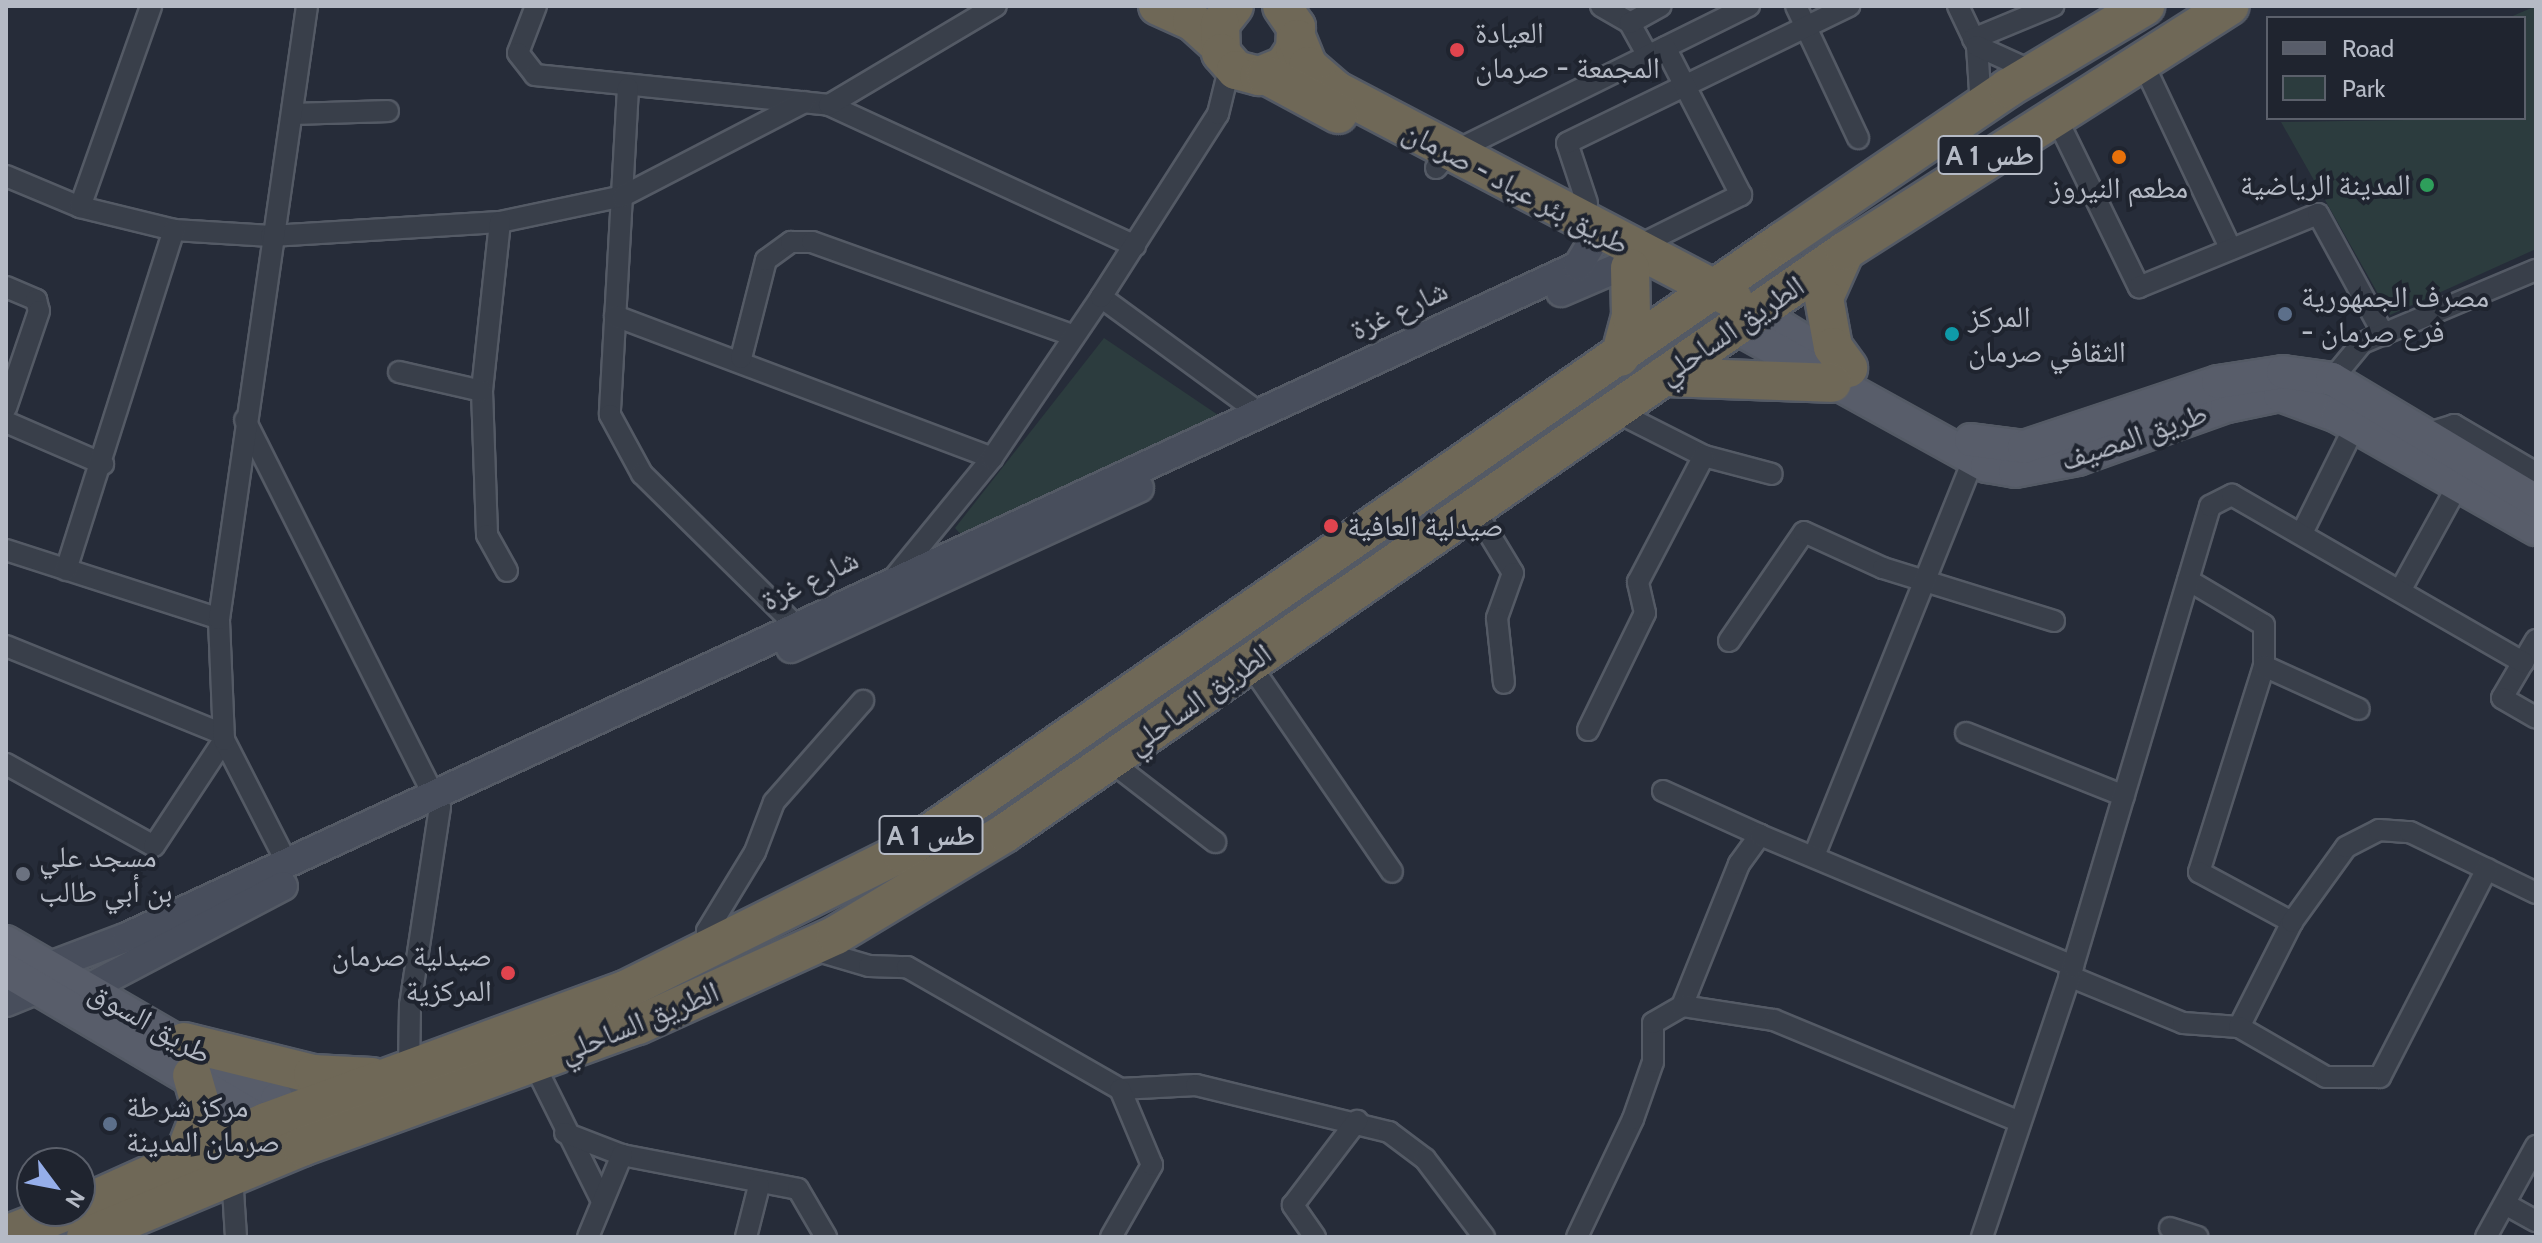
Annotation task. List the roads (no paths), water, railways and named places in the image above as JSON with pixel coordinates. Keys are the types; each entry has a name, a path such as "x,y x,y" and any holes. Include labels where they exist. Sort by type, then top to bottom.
{"highway":[{"name":"طريق بئر عياد - صرمان","path":"1158,6 1192,21 1244,65 1442,162 1746,320"},
{"path":"1221,6 1244,65 1290,58 1293,20"},
{"name":"الطريق الساحلي","path":"86,1237 232,1175 287,1128 396,1072 625,990 705,955 901,853 987,799 1783,241 2034,72 2145,6"},
{"name":"الطريق الساحلي","path":"96,1199 182,1161 287,1128 534,1064 638,1025 811,949 1110,761 1845,251 2054,113 2229,6"},
{"name":"طريق بئر عياد - صرمان","path":"1293,20 1326,84 1442,162 1590,246 1629,261"},
{"path":"1620,357 1631,316 1629,261 1712,258 1783,241"},
{"path":"1663,377 1840,375 1825,323 1827,285 1845,251"},
{"path":"625,990 638,1025"},
{"path":"182,1161 202,1110 188,1058 313,1074 396,1072"},
{"path":"6,1235 26,1227"}],"main road":[{"name":"طريق المصيف","path":"1746,320 1840,375 1973,461 2040,468 2280,395 2355,426 2536,529"},
{"name":"طريق المصيف","path":"1840,375 1945,428 2005,448 2071,436 2218,382 2283,372 2332,379 2536,501"},
{"name":"طريق السوق","path":"6,942 45,977 188,1058 287,1128"},
{"name":"طريق السوق","path":"6,970 45,977"}],"street":[{"path":"80,207 151,6"},
{"path":"287,863 223,737 219,619 271,236 294,114 307,6"},
{"path":"536,6 519,43 526,70 628,88 829,105 1135,246"},
{"path":"829,105 996,6"},
{"path":"1601,6 1630,23 1684,86 1741,195 1629,261"},
{"path":"1630,23 1661,6"},
{"path":"1442,162 1749,6"},
{"path":"1796,6 1858,138"},
{"path":"1587,203 1567,143 1849,6"},
{"path":"1958,6 1975,43 1981,107"},
{"path":"1975,43 2053,6"},
{"path":"1975,43 2034,72"},
{"path":"2141,59 2231,249"},
{"path":"888,592 992,458 1101,297 1218,114 1244,65"},
{"path":"1218,114 1244,65"},
{"path":"628,88 615,316 607,392 626,451 795,625"},
{"path":"6,176 80,207 174,230 271,236 500,222 623,196 804,102"},
{"path":"294,114 388,111"},
{"path":"2054,113 2139,287 2321,215 2384,335"},
{"path":"500,222 482,391 487,535 507,571"},
{"path":"66,570 103,464 174,230"},
{"path":"741,358 766,260 791,242 812,242 1074,336"},
{"name":"شارع غزة","path":"81,997 435,800 795,625 888,592 1258,412 1578,266 1590,246"},
{"name":"شارع غزة","path":"6,1002 45,977 287,863 435,800 888,592 1629,261"},
{"path":"2332,379 2354,348 2536,270"},
{"path":"6,287 36,300 39,311 6,408"},
{"path":"1101,297 1258,412"},
{"path":"615,316 741,358 992,458"},
{"path":"399,372 482,391"},
{"path":"1613,410 1704,456 1772,474"},
{"path":"245,419 435,800 410,1005 396,1072"},
{"path":"6,422 103,464"},
{"path":"2422,435 2454,425 2536,473"},
{"path":"2303,531 2355,426"},
{"path":"1588,730 1645,613 1638,582 1704,456"},
{"path":"1814,856 1930,582 1973,461"},
{"path":"2400,591 2458,485"},
{"path":"1982,1237 2071,971 2188,580 2201,522 2221,497 2303,531 2523,662"},
{"path":"1473,507 1513,573 1497,618 1504,683"},
{"path":"1729,641 1804,532 1930,582 2054,621"},
{"path":"6,550 219,619"},
{"path":"2188,580 2261,620 2264,666 2199,872 2292,922"},
{"path":"2536,640 2502,698 2536,718"},
{"path":"6,646 223,737"},
{"path":"1249,663 1392,872"},
{"path":"2264,666 2359,709"},
{"path":"705,955 707,931 755,852 774,802 863,701"},
{"path":"1966,733 2124,796"},
{"path":"6,764 154,846 223,737"},
{"path":"1110,761 1215,842"},
{"path":"1663,791 2183,1023 2239,1027 2326,1077 2380,1077 2487,869"},
{"path":"2239,1027 2292,922 2346,847 2367,833 2410,832 2536,893"},
{"path":"1577,1237 1638,1105 1653,1062 1653,1023 1682,1006 1739,864 1760,835"},
{"path":"811,949 869,966 907,967 1120,1089 1196,1085 1357,1121 1410,1144 1484,1237"},
{"path":"1682,1006 1774,1020 2020,1122"},
{"path":"534,1064 565,1133 602,1201"},
{"path":"1111,1237 1152,1165 1120,1089"},
{"path":"1315,1237 1293,1205 1357,1121"},
{"path":"565,1133 622,1155 759,1186 798,1189 826,1237"},
{"path":"2486,1237 2536,1146"},
{"path":"588,1237 622,1155"},
{"path":"232,1175 236,1237"},
{"path":"746,1237 759,1186"},
{"path":"2505,1204 2536,1221"},
{"path":"2170,1228 2198,1237"}],"place":[{"name":"العيادة المجمعة - صرمان","path":"1457,50"},
{"name":"مطعم النيروز","path":"2119,157"},
{"name":"المدينة الرياضية","path":"2427,185"},
{"name":"مصرف الجمهورية - فرع صرمان","path":"2285,314"},
{"name":"المركز الثقافي صرمان","path":"1952,334"},
{"name":"صيدلية العافية","path":"1331,526"},
{"name":"مسجد علي بن أبي طالب","path":"23,874"},
{"name":"صيدلية صرمان المركزية","path":"508,973"},
{"name":"مركز شرطة صرمان المدينة","path":"110,1124"}]}
